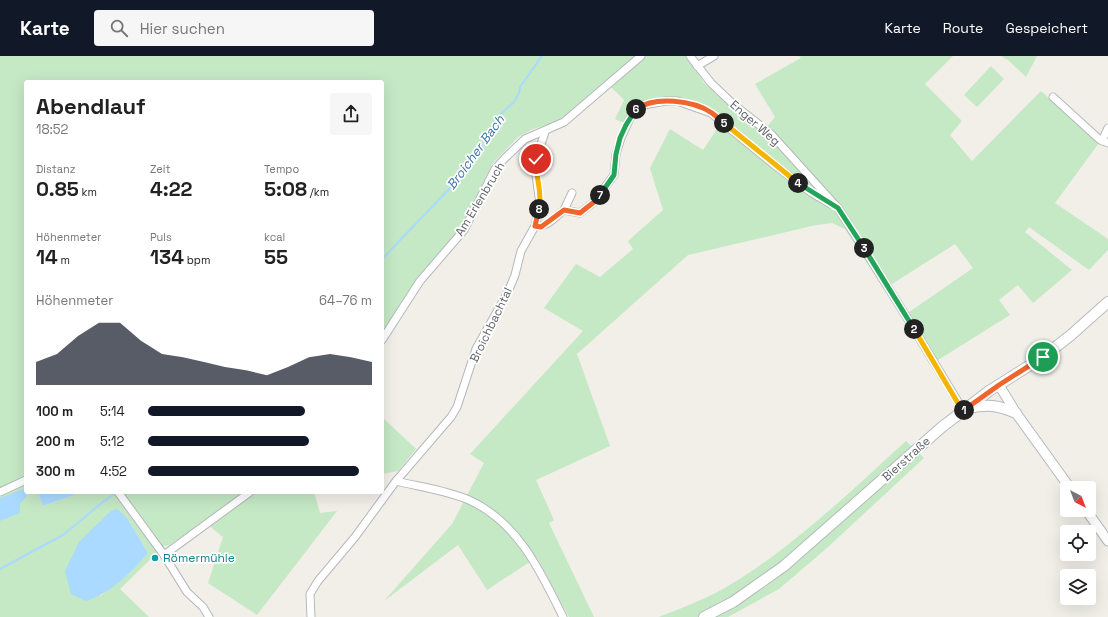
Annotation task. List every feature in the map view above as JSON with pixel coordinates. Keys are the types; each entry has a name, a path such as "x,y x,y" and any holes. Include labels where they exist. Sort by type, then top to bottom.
{"main road":[{"name":"Bierstraße","path":"704,617 733,602 784,566 964,409 1043,357 1107,305"},
{"path":"964,409 995,405 1016,413"}],"street":[{"name":"Am Erlenbruch","path":"384,337 420,281 464,230 495,169 525,139 545,132 564,122 641,56"},
{"name":"Enger Weg","path":"690,56 710,83 733,104 771,134 838,208 964,409"},
{"path":"697,66 714,56"},
{"path":"1053,97 1105,142 1108,128"},
{"path":"564,210 580,213 594,202 614,175 616,154 620,138 632,114 637,108 644,105 666,101 677,101 711,112 777,167 812,193 838,208"},
{"name":"Broichbachtal","path":"311,617 310,594 318,581 355,537 396,481 451,417 457,407 476,349 508,292 515,275 521,251 535,226 540,204 535,168 536,159 545,132"},
{"path":"535,226 541,227 546,225 564,210 572,193"},
{"path":"999,385 1016,413 1065,481"},
{"path":"0,492 24,481"},
{"path":"396,481 445,492 470,501 492,514 508,527 535,562 563,617"},
{"path":"119,494 164,555 187,592 203,607 209,617"},
{"path":"164,555 247,494"},
{"path":"1091,517 1108,541"}],"green space":[{"path":"0,56 687,56 704,83 763,132 775,117 755,84 801,58 799,56 953,56 925,84 962,121 950,135 972,161 1041,91 1099,143 1055,203 1108,239 1108,250 1089,270 1029,227 1025,232 1072,270 1033,303 1018,285 999,300 1010,315 930,365 902,317 973,268 955,244 884,289 845,229 832,223 816,225 688,255 577,354 610,446 536,480 554,520 549,523 594,617 569,617 537,557 487,590 458,545 384,601 452,524 484,463 470,454 583,331 544,308 576,264 600,277 633,249 628,241 663,210 650,168 670,129 703,150 723,120 688,102 661,103 636,110 629,125 615,119 624,100 605,81 559,121 533,129 518,137 493,163 460,228 406,297 384,330 384,80 24,80 24,494 39,494 43,506 76,494 315,494 320,513 337,511 257,615 208,583 223,537 205,521 169,545 164,546 120,589 149,617 0,617","holes":["118,509 127,518 148,553 130,573 100,596"]},
{"path":"1001,56 1037,56 1026,77 1008,60"},
{"path":"991,66 1004,79 977,107 964,95"},
{"path":"384,419 416,449 398,471 384,474"},
{"path":"906,441 924,458 828,547 779,589 728,617 659,617 722,590 763,563 826,513"}],"water":[{"path":"24,489 24,494 26,494 26,497 20,504 20,513 0,521 0,498"},
{"path":"39,494 76,494 43,506"},
{"path":"118,509 127,518 148,553 135,568 113,587 86,601 71,594 65,571 79,542 111,511"}],"waterway":[{"name":"Broicher Bach","path":"384,257 453,185 476,155 494,127 499,116 514,102 519,93 520,87 542,56"},
{"name":"Broicher Bach","path":"0,569 63,535 114,494"}],"place":[{"name":"Römermühle","path":"155,558"}],"route":[{"path":"536,159 535,168 540,193 540,204 535,226 541,227 546,225 564,210 580,213 586,210 605,189 614,175 616,154 620,138 632,114 637,108 655,102 666,101 677,101 699,107 711,112 739,137 798,183 838,208 847,220 963,410 1043,357"}]}
